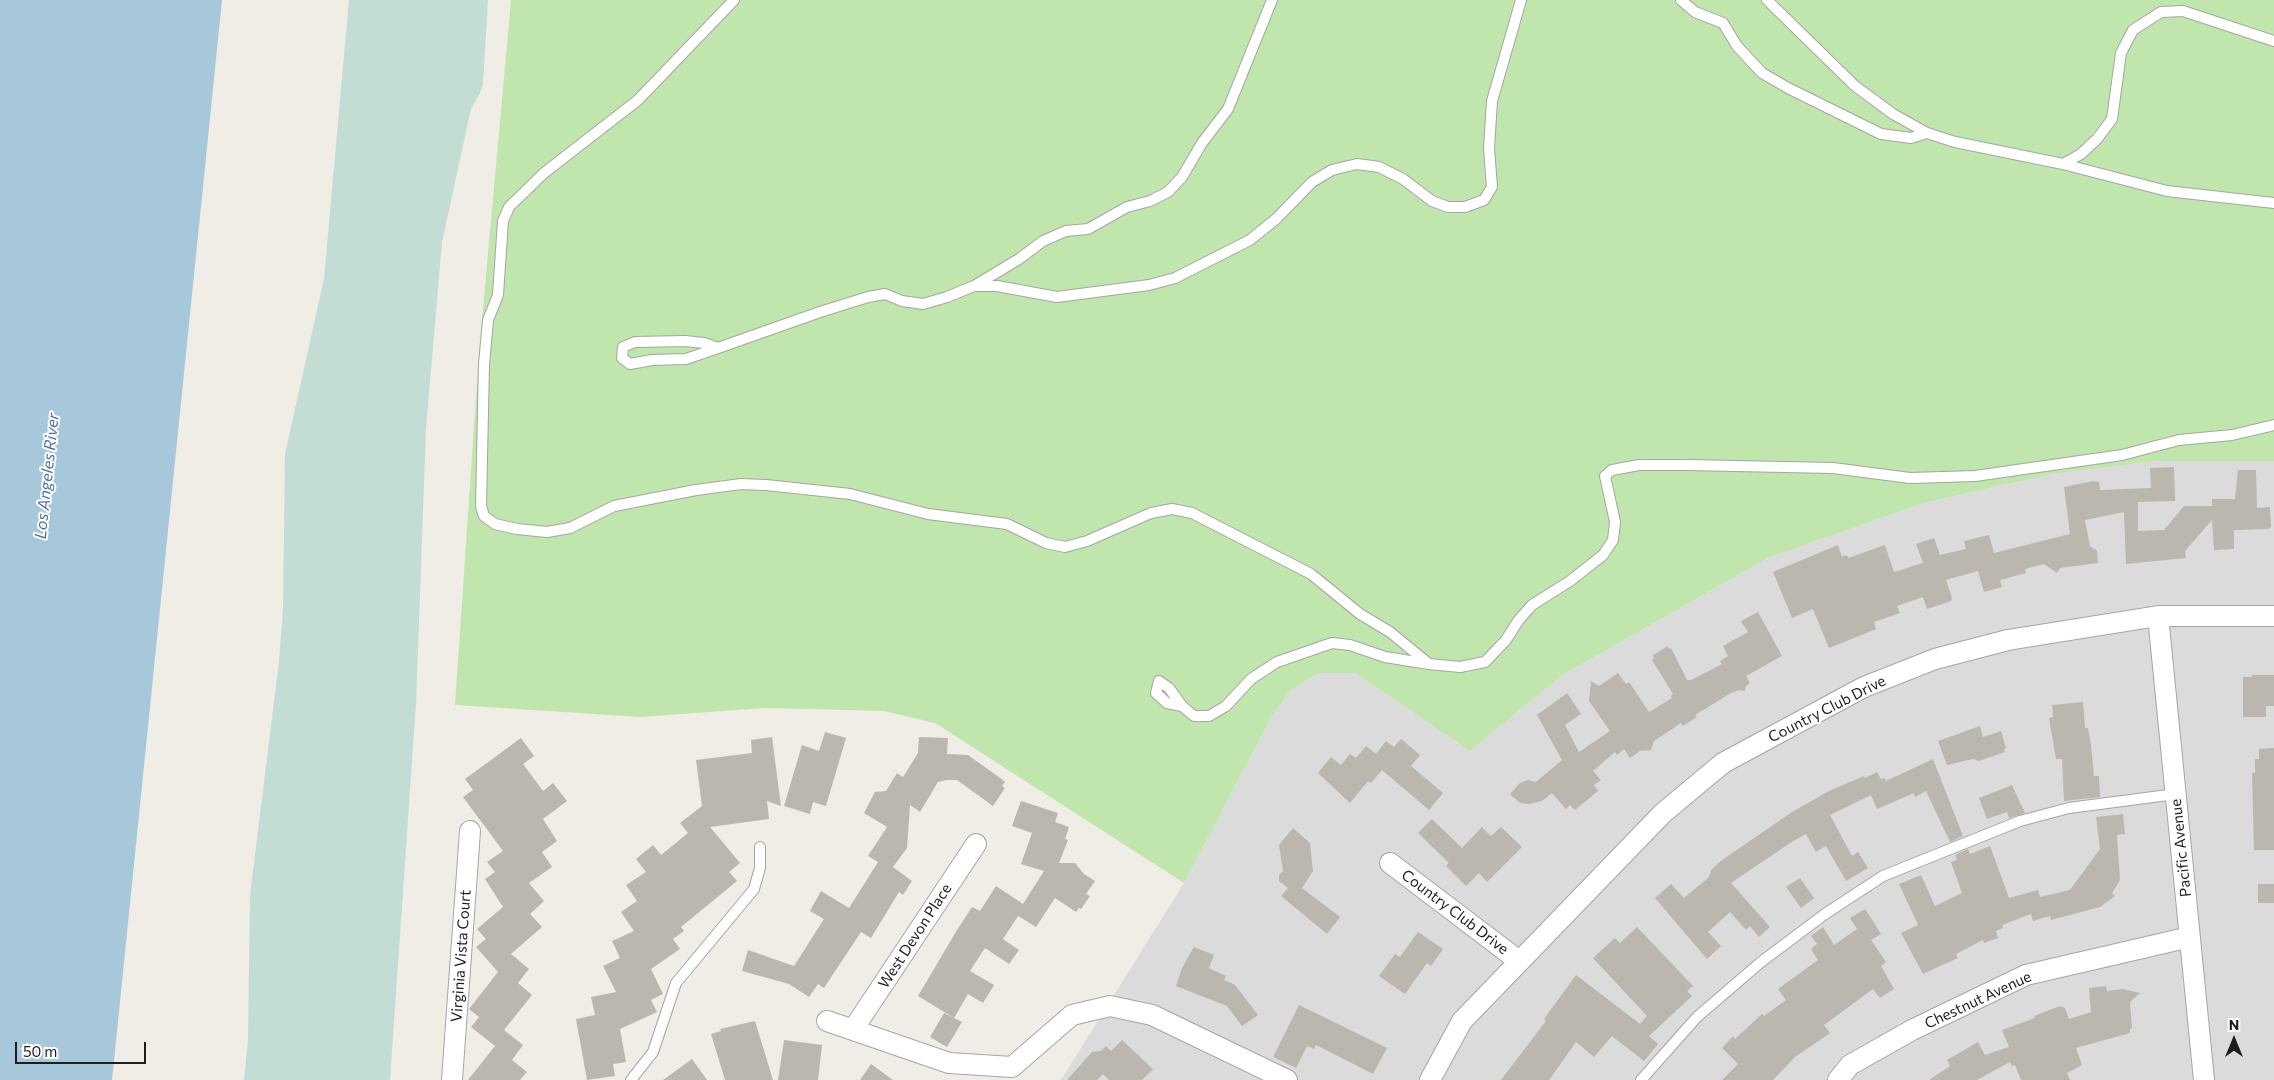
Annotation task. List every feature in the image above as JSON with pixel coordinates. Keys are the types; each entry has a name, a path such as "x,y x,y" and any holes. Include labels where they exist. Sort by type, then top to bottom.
{"street":[{"name":"Country Club Drive","path":"1430,1080 1462,1021 1663,813 1723,763 1864,687 1935,659 2008,640 2158,616 2274,616"},
{"name":"Pacific Avenue","path":"2158,616 2204,1080"},
{"name":"Virginia Vista Court","path":"452,1080 470,832"},
{"name":"West Devon Place","path":"854,1028 976,844"},
{"name":"Country Club Drive","path":"1390,864 1519,961"},
{"name":"Chestnut Avenue","path":"1838,1080 1850,1065 1912,1030 2026,975 2190,937"},
{"path":"827,1021 854,1028 949,1062 1012,1067 1072,1015 1110,1006 1152,1015 1287,1080"}],"lane":[{"path":"734,0 638,100 544,173 509,207 503,221 498,294 488,320 484,364 481,506 484,516 495,524 517,529 547,532 570,528 614,506 696,490 741,484 766,485 850,494 928,514 1007,524 1046,543 1065,547 1087,541 1150,513 1172,509 1192,513 1311,574 1360,614 1390,632 1429,664"},
{"path":"718,348 704,343 685,341 635,342 623,348 622,358 630,364 652,360 686,359 868,297 885,294 902,301 923,304 947,297 974,286 1019,259 1043,241 1066,231 1088,229 1127,207 1150,201 1168,192 1182,177 1202,143 1228,110 1272,0"},
{"path":"974,286 997,286 1058,297 1149,285 1175,278 1250,240 1276,219 1312,182 1332,170 1357,164 1379,167 1403,179 1432,201 1448,207 1464,207 1484,200 1492,187 1488,148 1492,101 1521,0"},
{"path":"1681,0 1695,12 1723,23 1737,46 1762,73 1788,88 1882,134 1911,138 1927,133"},
{"path":"1766,0 1855,86 1893,114 1927,133 1955,142 2063,164 2167,191 2274,203"},
{"path":"2063,164 2081,154 2097,139 2112,119 2121,53 2133,30 2160,12 2183,11 2274,41"},
{"path":"1182,706 1194,716 1209,716 1226,706 1251,679 1277,662 1332,643 1350,645 1385,657 1429,664 1460,667 1485,662 1506,640 1518,621 1532,605 1570,581 1603,555 1613,540 1615,522 1605,476 1612,470 1639,465 1707,465 1833,468 1910,478 1975,476 2122,456 2179,440 2232,434 2274,425"},
{"path":"1641,1080 1697,1017 1761,962 1825,914 1883,876 2020,821 2070,808 2176,794"},
{"path":"631,1080 653,1052 676,983 754,889 760,868 760,848"}],"shaded area":[{"path":"349,0 488,0 483,84 471,109 442,242 426,429 416,703 390,1080 244,1080 248,1039 250,895 279,661 283,611 285,454 324,279"},
{"path":"2156,461 2274,461 2274,1080 1061,1080 1184,883 1271,718 1290,691 1318,673 1355,673 1470,751 1561,676 1768,558 1924,503 2052,474"}],"green space":[{"path":"511,0 2274,0 2274,461 2156,461 2052,474 1924,503 1768,558 1561,676 1470,751 1355,673 1318,673 1290,691 1271,718 1184,883 935,723 884,711 764,708 641,717 455,705 479,353"}],"water":[{"name":"Los Angeles River","path":"0,0 222,0 112,1080 0,1080"}],"building":[{"path":"2174,467 2175,501 2138,502 2138,531 2164,530 2184,506 2212,506 2212,499 2235,499 2238,470 2256,470 2257,508 2270,507 2271,527 2268,529 2234,530 2234,549 2214,550 2212,520 2185,551 2186,558 2126,564 2124,512 2085,520 2090,546 2097,551 2098,563 2060,568 2057,573 2044,564 2025,569 2026,573 2000,580 2002,587 1984,592 1978,571 1946,580 1952,598 1951,601 1927,609 1923,597 1897,606 1900,613 1874,622 1876,629 1829,648 1813,609 1792,618 1773,572 1838,545 1842,557 1847,555 1848,558 1885,545 1894,572 1923,563 1916,544 1934,538 1940,555 1966,549 1964,541 1989,535 1994,553 2070,534 2064,487 2094,481 2099,482 2100,490 2151,488 2150,468"},
{"path":"1758,612 1782,656 1746,676 1750,683 1746,686 1745,691 1739,690 1731,693 1695,715 1697,717 1683,726 1681,723 1654,741 1651,750 1640,751 1630,758 1624,749 1617,755 1615,752 1593,771 1601,780 1594,785 1598,791 1575,810 1570,805 1566,809 1552,793 1542,801 1529,804 1520,803 1510,794 1520,783 1528,780 1536,782 1562,760 1537,715 1567,693 1581,714 1565,725 1579,752 1610,731 1589,701 1591,681 1599,686 1618,673 1626,684 1629,682 1649,712 1672,698 1673,694 1652,660 1654,658 1653,655 1668,646 1669,649 1671,648 1687,680 1691,680 1722,664 1720,661 1728,656 1723,646 1748,632 1741,621"},
{"path":"2252,675 2274,675 2274,706 2266,706 2266,717 2243,717 2243,677 2252,677"},
{"path":"2083,702 2085,728 2088,728 2094,776 2099,776 2100,797 2064,801 2062,759 2056,759 2049,718 2053,717 2052,705"},
{"path":"1980,726 1983,737 2001,731 2006,748 2004,749 2005,752 1979,761 1973,759 1947,765 1938,741"},
{"path":"825,732 846,738 826,806 813,802 810,814 784,806 802,745 819,751"},
{"path":"772,737 781,806 767,801 769,819 710,827 740,863 729,872 737,881 681,927 684,931 673,939 680,949 651,969 663,994 651,1000 657,1012 620,1029 626,1062 613,1064 615,1076 587,1080 576,1019 595,1015 591,997 616,992 603,966 620,958 612,941 634,931 621,912 637,901 626,885 646,872 636,859 653,845 661,855 688,833 680,823 702,806 696,760 752,753 751,740"},
{"path":"919,737 948,738 947,754 968,755 1003,780 1005,782 1002,786 1005,788 993,806 957,780 938,782 920,812 910,805 907,848 893,867 912,881 903,895 899,892 871,938 861,932 824,988 818,984 809,997 789,984 742,971 748,950 794,966 824,919 810,911 821,891 849,908 878,862 868,856 887,827 864,813 875,792 886,791 897,773 903,777 918,753"},
{"path":"521,738 534,756 523,764 543,791 553,783 567,801 543,819 557,841 542,852 552,867 529,883 544,901 530,914 542,927 511,954 529,969 518,983 532,995 504,1030 523,1045 512,1060 527,1072 520,1080 468,1080 495,1046 471,1027 479,1017 469,1009 498,972 476,947 486,939 477,929 503,907 485,879 495,872 487,862 503,851 463,797 473,790 465,779"},
{"path":"1401,739 1420,755 1411,766 1443,793 1429,810 1382,770 1371,783 1368,781 1350,803 1318,773 1331,757 1341,765 1350,754 1356,758 1366,746 1376,754 1386,741 1394,747"},
{"path":"2274,748 2274,850 2254,850 2252,773 2255,773 2255,759 2259,759 2259,749"},
{"path":"1933,759 1963,836 1950,842 1926,791 1915,797 1914,793 1877,809 1871,795 1830,815 1852,856 1858,852 1868,868 1846,881 1826,846 1816,852 1806,834 1793,841 1731,883 1770,927 1759,937 1750,926 1746,930 1730,912 1708,932 1721,946 1707,959 1655,898 1671,884 1684,898 1708,878 1710,871 1722,860 1792,812 1829,791 1877,772 1881,779 1885,778 1886,781"},
{"path":"2012,785 2025,813 2009,818 2007,812 1987,819 1979,798"},
{"path":"1021,801 1058,813 1055,822 1069,827 1065,839 1068,840 1059,863 1075,863 1084,874 1095,881 1086,894 1090,896 1081,909 1079,908 1076,912 1055,898 1036,927 1018,916 1003,939 1019,950 1009,964 985,948 970,971 994,985 983,1003 968,994 954,1018 918,996 957,930 972,907 980,911 996,886 1023,904 1044,871 1021,864 1032,833 1012,826"},
{"path":"2123,814 2125,834 2117,835 2120,880 2112,893 2115,896 2100,907 2051,920 2050,916 2033,921 2031,914 2002,925 2003,928 1996,931 1998,938 1984,943 1983,940 1956,954 1958,958 1923,974 1901,933 1918,925 1899,884 1921,875 1935,906 1962,893 1951,862 1957,860 1955,855 1968,849 1970,854 1990,846 2009,898 2038,890 2040,897 2070,890 2100,849 2096,817"},
{"path":"1432,819 1462,848 1482,827 1491,836 1501,827 1522,847 1487,882 1479,873 1466,886 1446,866 1449,863 1418,833"},
{"path":"1293,828 1310,843 1313,871 1302,888 1340,917 1327,934 1281,896 1288,888 1279,881 1279,875 1283,871 1279,845"},
{"path":"1800,878 1814,898 1801,908 1786,887"},
{"path":"2258,884 2274,884 2274,903 2258,903"},
{"path":"1865,909 1881,934 1871,940 1886,962 1881,966 1894,989 1880,998 1873,989 1824,1025 1830,1033 1795,1057 1773,1080 1722,1080 1738,1064 1722,1048 1733,1036 1735,1039 1762,1014 1764,1016 1786,1000 1778,989 1818,960 1811,949 1817,944 1811,936 1823,927 1834,945 1857,929 1850,918"},
{"path":"1637,927 1693,986 1687,991 1692,996 1649,1036 1658,1044 1644,1061 1612,1036 1594,1057 1576,1042 1549,1080 1501,1080 1546,1021 1544,1019 1576,975 1640,1024 1647,1016 1593,958 1615,938 1620,943"},
{"path":"1418,932 1443,949 1431,966 1427,963 1405,994 1379,976 1395,954 1400,957"},
{"path":"1194,947 1214,955 1209,968 1226,976 1224,980 1235,985 1258,1015 1242,1026 1227,1006 1176,986 1182,968"},
{"path":"2106,986 2107,991 2123,989 2140,993 2130,1002 2132,1028 2130,1033 2076,1048 2082,1065 2067,1073 2070,1080 2021,1080 2015,1065 2012,1066 2010,1062 1977,1080 1929,1080 1950,1066 1947,1060 1978,1042 1985,1055 2009,1047 2002,1030 2035,1018 2034,1016 2060,1006 2065,1008 2069,1019 2091,1012 2089,988"},
{"path":"1299,1005 1387,1048 1373,1074 1316,1045 1314,1049 1307,1046 1296,1068 1273,1057"},
{"path":"944,1013 962,1022 947,1047 930,1037"},
{"path":"755,1021 773,1080 725,1080 711,1034 721,1031 720,1029"},
{"path":"784,1040 822,1045 818,1080 778,1080"},
{"path":"1122,1040 1153,1069 1142,1080 1109,1080 1103,1074 1097,1080 1067,1080 1092,1052 1101,1051 1106,1046 1111,1051"},
{"path":"692,1059 707,1080 663,1080"},
{"path":"871,1064 893,1080 860,1080"}]}
